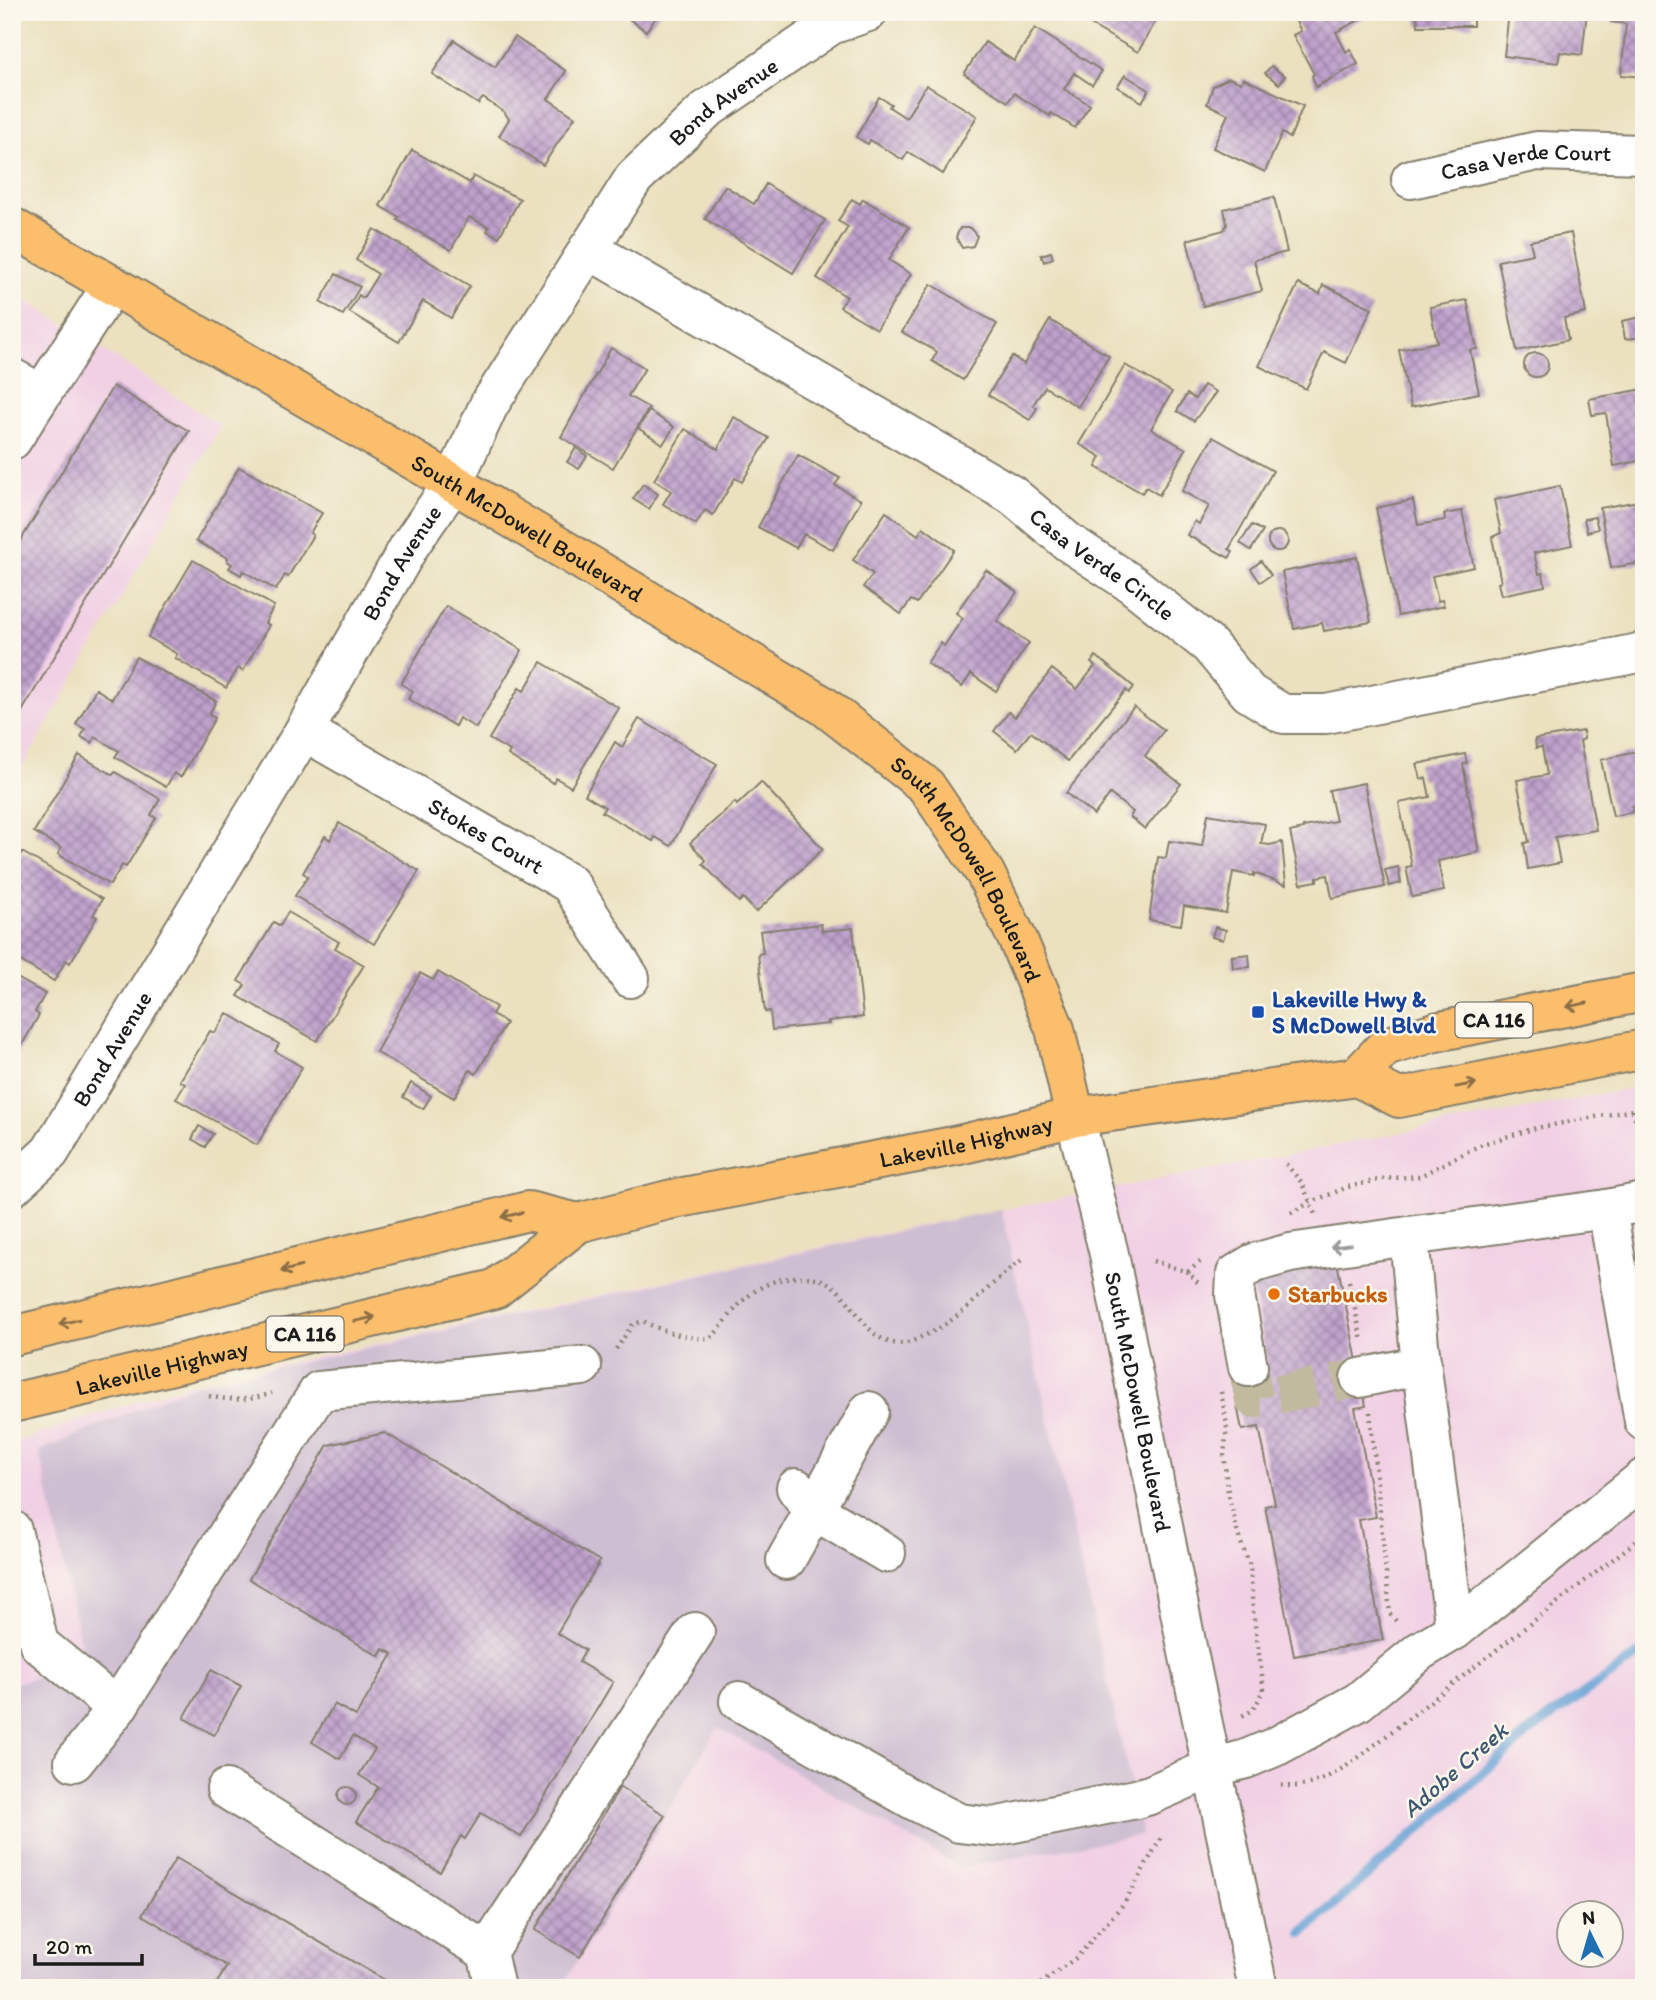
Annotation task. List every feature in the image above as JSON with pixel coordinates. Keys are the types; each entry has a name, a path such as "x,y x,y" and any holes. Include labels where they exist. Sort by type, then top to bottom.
{"main road":[{"name":"South McDowell Boulevard","path":"12,227 453,483 824,706 926,786 985,873 1018,940 1055,1029 1075,1117"},
{"name":"CA 116","path":"1644,992 1435,1031 1385,1047 1357,1077 1399,1098 1644,1049"},
{"name":"Lakeville Highway","path":"12,1403 495,1289 578,1223 668,1200 959,1145 1075,1117 1357,1077"},
{"name":"Lakeville Highway","path":"12,1336 528,1211 578,1223"}],"street":[{"name":"Bond Avenue","path":"12,1187 50,1152 304,731 410,545 453,483 489,405 634,178 706,110 828,19 868,12"},
{"name":"Casa Verde Court","path":"1411,179 1537,151 1644,154"},
{"name":"Casa Verde Circle","path":"588,249 1012,495 1068,542 1132,584 1209,645 1249,693 1283,714 1326,714 1644,652"},
{"path":"12,440 27,386 111,285"},
{"name":"Stokes Court","path":"304,731 570,884 631,978"},
{"name":"South McDowell Boulevard","path":"1075,1117 1109,1254 1258,1988"},
{"path":"1234,1376 1236,1274 1254,1263 1290,1253 1644,1202"},
{"path":"1607,1209 1644,1421"},
{"path":"1409,1236 1455,1630"},
{"path":"74,1762 117,1708 319,1391 594,1355"},
{"path":"1364,1377 1422,1365"},
{"path":"786,1560 804,1498 869,1411"},
{"path":"739,1701 913,1800 959,1822 993,1827 1136,1799 1212,1768 1246,1759 1277,1746 1358,1702 1420,1651 1455,1630 1644,1478"},
{"path":"804,1498 886,1553"},
{"path":"12,1530 39,1644 117,1708"},
{"path":"226,1789 491,1970 695,1632"}],"path":[{"path":"1290,1214 1348,1187 1382,1179 1420,1176 1482,1144 1536,1128 1644,1108"},
{"path":"1633,1110 1644,1154"},
{"path":"1286,1164 1302,1182 1318,1222"},
{"path":"1188,1272 1207,1255"},
{"path":"594,1355 615,1349 633,1324 643,1321 657,1329 701,1339 711,1338 745,1299 765,1285 787,1277 817,1278 837,1290 877,1337 889,1343 907,1343 944,1327 970,1307 1005,1270 1025,1258"},
{"path":"1153,1261 1188,1272 1202,1288"},
{"path":"1347,1272 1364,1377 1390,1614 1403,1630"},
{"path":"1234,1376 1224,1456 1227,1487 1238,1535 1250,1566 1264,1690 1253,1710 1239,1718"},
{"path":"205,1396 230,1400 254,1399 281,1391"},
{"path":"1272,1783 1288,1787 1323,1781 1354,1761 1644,1535"},
{"path":"1035,1988 1077,1957 1125,1902 1162,1836"}],"shaded area":[{"path":"12,291 221,426 12,785"},
{"path":"1644,1086 1644,1988 12,1988 12,1443 186,1385 928,1224"},
{"path":"1001,1209 1142,1835 960,1867 718,1727 561,1988 12,1988 12,1684 85,1664 39,1451 189,1387"}],"building":[{"path":"630,12 660,12 646,31 629,19 632,14"},
{"path":"1068,12 1161,12 1138,52"},
{"path":"1291,12 1368,12 1369,15 1336,32 1346,52 1350,49 1358,64 1316,87 1312,76 1314,74 1293,35 1301,31"},
{"path":"1417,12 1473,12 1473,26 1418,26"},
{"path":"1509,12 1587,12 1582,55 1560,52 1558,63 1504,56"},
{"path":"1612,12 1644,12 1644,77 1621,75 1626,24 1611,22"},
{"path":"1035,28 1102,71 1092,85 1074,73 1064,89 1090,105 1075,128 1014,93 1008,102 964,74 985,42 1014,61"},
{"path":"515,37 566,71 548,99 575,117 543,165 499,136 509,119 504,112 483,98 478,104 432,74 454,40 495,67"},
{"path":"1271,66 1285,76 1279,84 1265,73"},
{"path":"1125,75 1149,90 1142,102 1117,87"},
{"path":"1229,78 1241,83 1243,78 1303,106 1290,138 1282,133 1265,172 1213,148 1228,114 1207,104 1213,86"},
{"path":"926,85 977,116 943,174 908,152 903,160 870,140 868,144 856,137 879,97 906,118"},
{"path":"412,150 470,183 473,176 520,199 499,237 487,231 489,227 469,217 451,250 397,220 399,217 380,206"},
{"path":"766,184 825,220 793,273 705,219 725,186 754,204"},
{"path":"1274,197 1287,252 1254,260 1262,291 1203,306 1187,240 1224,230 1227,224 1224,209"},
{"path":"852,199 860,204 863,199 909,227 889,260 911,274 877,329 840,307 847,297 817,278 848,227 838,221"},
{"path":"960,228 970,228 977,236 973,246 962,248 956,237"},
{"path":"374,229 470,286 451,318 423,301 399,342 349,312 359,295 363,298 378,274 356,260"},
{"path":"1571,233 1586,313 1564,318 1568,340 1517,351 1498,261 1533,254 1530,241"},
{"path":"1051,252 1053,258 1044,262 1041,255"},
{"path":"336,274 360,287 343,315 320,302"},
{"path":"931,284 997,324 963,380 932,361 937,352 902,332"},
{"path":"1298,284 1320,294 1323,285 1372,308 1346,363 1324,352 1306,389 1259,366"},
{"path":"1467,300 1477,349 1470,350 1479,393 1411,407 1399,350 1437,342 1430,307"},
{"path":"1641,317 1644,337 1625,339 1622,321"},
{"path":"1050,320 1109,356 1078,407 1045,387 1033,405 1037,408 1030,420 988,395 1012,356 1024,364"},
{"path":"611,348 645,368 628,396 649,408 613,468 561,437"},
{"path":"1536,353 1545,356 1548,365 1545,374 1536,377 1527,374 1524,365 1527,356"},
{"path":"1125,365 1172,392 1151,429 1186,449 1159,495 1146,487 1142,493 1096,467 1101,457 1079,444"},
{"path":"1204,385 1216,392 1194,421 1177,411 1187,394 1195,399"},
{"path":"113,386 189,431 12,728 12,555"},
{"path":"1644,389 1644,460 1614,466 1606,413 1592,415 1589,399"},
{"path":"649,411 674,427 663,444 638,428"},
{"path":"734,417 769,438 742,482 735,478 713,515 705,510 696,524 663,504 671,491 654,480 685,429 718,449"},
{"path":"1213,437 1273,471 1229,549 1233,552 1229,558 1187,535 1195,521 1199,524 1209,506 1182,491"},
{"path":"576,448 587,456 579,469 567,462"},
{"path":"798,455 840,478 835,485 861,500 833,550 804,534 796,548 758,527"},
{"path":"239,467 322,513 310,533 313,535 288,577 285,575 276,590 243,571 241,575 229,568 232,564 227,561 228,558 196,541"},
{"path":"643,484 658,494 649,509 633,499"},
{"path":"1560,486 1572,545 1534,553 1539,574 1543,573 1545,586 1501,595 1492,537 1501,533 1494,500"},
{"path":"1413,500 1418,525 1445,520 1444,514 1462,511 1474,567 1432,576 1438,601 1442,600 1444,606 1398,616 1376,508"},
{"path":"1644,500 1644,562 1611,568 1600,508"},
{"path":"886,512 918,535 923,527 954,550 917,603 911,600 901,614 863,587 873,574 853,560"},
{"path":"1595,517 1598,529 1587,532 1584,519"},
{"path":"1252,525 1263,531 1251,550 1240,543"},
{"path":"1274,531 1282,531 1288,541 1282,551 1274,551 1268,545 1268,537"},
{"path":"1357,557 1371,622 1324,631 1322,623 1294,629 1282,572"},
{"path":"193,560 274,606 265,623 269,625 243,671 238,668 226,688 175,658 177,654 148,637"},
{"path":"1261,561 1271,575 1260,582 1251,569"},
{"path":"986,570 1017,592 997,621 1029,643 996,691 971,674 962,687 927,663 941,643 944,646 963,618 956,613"},
{"path":"446,606 522,650 476,728 459,718 455,726 408,699 413,691 401,684"},
{"path":"1096,656 1134,687 1129,693 1126,690 1068,761 1031,732 1017,749 994,731 1009,712 1015,717 1052,669 1077,689 1095,666 1091,663"},
{"path":"136,657 216,701 209,715 215,718 181,777 174,773 166,787 115,757 119,751 95,737 92,743 81,737 85,729 76,724 96,689 112,699"},
{"path":"541,662 619,708 571,787 556,778 553,783 508,755 510,751 489,739 519,688 524,691"},
{"path":"1134,707 1164,730 1145,756 1181,784 1145,829 1130,817 1133,812 1110,794 1094,815 1066,793"},
{"path":"639,719 717,764 671,846 655,837 653,841 602,812 605,807 585,795 615,742 622,747"},
{"path":"1583,731 1584,739 1580,741 1596,830 1555,837 1560,863 1528,869 1524,843 1529,842 1517,780 1547,775 1542,747 1536,748 1535,739"},
{"path":"1644,750 1644,804 1632,806 1633,812 1613,816 1601,760"},
{"path":"1465,754 1467,763 1463,764 1479,852 1438,861 1444,891 1412,897 1406,867 1412,866 1399,803 1430,797 1426,778 1421,779 1417,764"},
{"path":"79,755 113,775 115,772 160,799 151,815 156,818 126,867 122,865 110,885 58,854 61,848 34,832"},
{"path":"761,782 823,849 756,912 743,898 739,902 703,864 706,860 690,843"},
{"path":"1364,783 1385,887 1332,898 1328,875 1317,877 1317,881 1301,884 1290,832 1336,821 1329,790"},
{"path":"1208,814 1265,824 1261,844 1282,842 1286,885 1254,873 1254,876 1233,872 1226,913 1184,906 1181,925 1149,920 1158,857 1166,858 1169,841 1202,846"},
{"path":"339,823 419,871 374,944 295,896 308,876 303,873 325,836 330,840"},
{"path":"22,852 102,899 93,915 97,917 70,963 66,960 54,981 12,956 12,869"},
{"path":"1398,867 1401,883 1389,886 1385,870"},
{"path":"288,912 339,942 335,948 364,965 317,1041 238,996 245,985 238,981 274,922 280,926"},
{"path":"821,924 822,931 853,928 863,1017 828,1021 829,1024 772,1030 770,1011 765,1012 758,954 763,953 760,931"},
{"path":"1215,927 1226,930 1223,940 1212,937"},
{"path":"1249,954 1250,967 1233,968 1232,956"},
{"path":"438,972 496,1007 492,1014 506,1023 476,1074 470,1070 454,1098 376,1052 420,973 433,980"},
{"path":"12,975 45,994 35,1012 39,1015 15,1057 12,1056"},
{"path":"227,1013 279,1044 275,1051 302,1067 257,1145 176,1099 185,1084 180,1081 210,1031 215,1033"},
{"path":"411,1083 431,1096 423,1109 403,1097"},
{"path":"199,1126 213,1134 205,1147 192,1139"},
{"path":"1337,1262 1366,1406 1355,1408 1376,1517 1359,1520 1383,1640 1294,1656 1265,1506 1275,1504 1259,1427 1242,1430 1230,1370 1267,1363 1251,1279"},
{"path":"385,1433 600,1561 557,1633 585,1650 579,1662 613,1682 521,1837 481,1813 465,1839 461,1836 440,1872 356,1822 378,1787 359,1775 375,1749 353,1736 340,1759 312,1742 334,1704 356,1716 393,1654 383,1649 379,1656 249,1579 328,1445"},
{"path":"211,1670 241,1686 214,1735 184,1718"},
{"path":"347,1787 353,1790 356,1796 353,1802 347,1805 341,1802 338,1796 341,1790"},
{"path":"620,1787 665,1815 580,1957 535,1930"},
{"path":"176,1858 398,1988 214,1988 227,1966 142,1915"}],"waterway":[{"name":"Adobe Creek","path":"1302,1933 1529,1732 1644,1651"}],"tunnel":[{"path":"1248,1367 1254,1399 1360,1378"}],"place":[{"name":"Lakeville Hwy & S McDowell Blvd","path":"1258,1012"},
{"name":"Starbucks","path":"1274,1294"}]}
